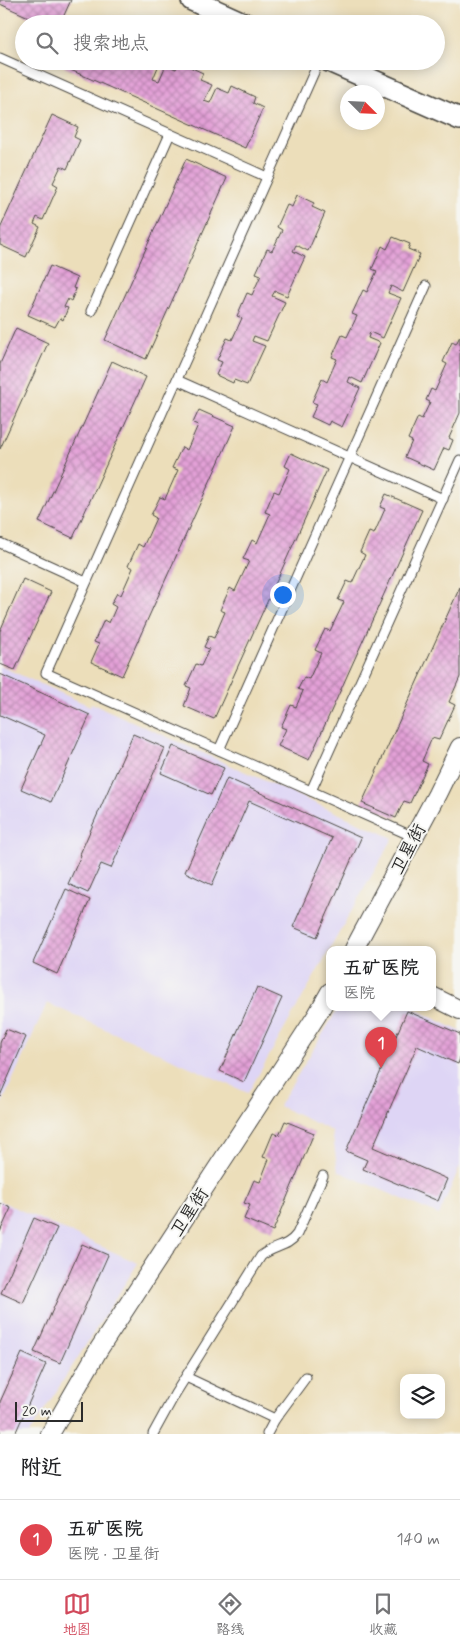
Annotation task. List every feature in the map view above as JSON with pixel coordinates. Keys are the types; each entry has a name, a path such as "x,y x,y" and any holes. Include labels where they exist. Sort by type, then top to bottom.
{"street":[{"path":"192,0 225,15"},
{"path":"349,70 460,120"},
{"name":"卫星街","path":"356,946 460,747"},
{"path":"436,998 460,1010"},
{"name":"卫星街","path":"50,1434 99,1349 326,999"}],"lane":[{"path":"0,58 15,65"},
{"path":"27,70 267,177"},
{"path":"315,70 46,673 414,837"},
{"path":"91,311 170,134"},
{"path":"219,750 426,286"},
{"path":"177,380 442,499"},
{"path":"311,791 460,460"},
{"path":"0,543 86,582"},
{"path":"153,1434 261,1256 270,1249 291,1242 297,1234 323,1176"},
{"path":"186,1377 275,1419"},
{"path":"267,1434 275,1419 306,1377"}],"shaded area":[{"path":"0,666 90,706 91,703 393,838 332,946 326,946 326,956 248,1093 47,1003 0,1108"},
{"path":"337,1011 418,1011 460,1031 460,1166 439,1215 338,1171 332,1131 279,1106"},
{"path":"0,1201 138,1263 29,1434 0,1434"}],"building":[{"path":"0,0 71,0 64,15 24,15 0,4"},
{"path":"71,70 157,70 153,79 159,81 164,70 196,70 203,73 200,80 212,85 204,101 210,103 217,88 229,93 232,86 255,97 253,103 263,108 245,148"},
{"path":"52,115 78,127 74,137 80,140 67,169 61,166 53,183 58,186 43,220 37,217 34,224 40,227 26,257 0,245 0,229"},
{"path":"186,159 227,178 146,359 105,340"},
{"path":"297,195 314,203 312,207 325,213 308,251 296,245 293,251 305,257 287,296 275,291 272,296 285,302 267,341 254,336 252,341 265,346 247,385 234,380 233,383 216,375 222,362 217,360 227,338 232,340 242,318 237,316 247,293 252,295 261,275 256,273 267,249 272,251 282,230 277,227 287,205 292,207"},
{"path":"393,237 410,244 408,249 420,254 403,292 391,286 388,293 401,298 383,338 370,332 368,338 380,343 362,383 350,377 348,382 360,388 342,427 330,421 328,425 311,417 317,404 312,402 322,379 327,382 337,359 332,357 342,335 347,337 357,316 352,314 363,290 367,292 377,271 372,269 382,246 387,249"},
{"path":"50,266 77,278 73,288 76,289 71,301 68,299 64,307 68,308 63,320 60,318 55,327 28,315"},
{"path":"16,328 48,343 0,449 0,364"},
{"path":"460,336 460,413 449,438 453,440 449,450 444,448 434,470 405,457 412,441 408,439 418,417 422,419 430,402 426,400 431,389 435,391 447,364 443,362 452,342 456,344"},
{"path":"112,361 146,377 73,538 39,522"},
{"path":"199,410 235,426 122,676 91,662 99,644 94,642 104,620 109,623 116,607 111,604 117,593 121,595 133,568 128,566 138,544 143,547 156,518 151,515 160,497 165,499 178,470 172,468 182,447 187,450 198,425 193,423"},
{"path":"291,453 327,470 214,719 184,706 191,688 186,686 196,664 201,666 209,649 204,647 209,636 214,638 225,612 220,610 230,588 235,591 249,561 243,559 252,540 257,543 270,514 265,512 274,491 279,493 290,469 285,466"},
{"path":"386,494 422,510 309,760 278,746 286,729 281,727 291,705 296,707 303,691 298,689 304,677 309,679 321,653 315,650 325,629 330,631 344,602 338,600 347,581 352,583 365,555 360,552 369,532 374,534 385,509 380,507"},
{"path":"23,579 51,592 15,670 0,664 0,631"},
{"path":"460,587 460,677 449,702 455,705 439,740 432,738 422,761 428,764 410,803 404,801 396,818 362,803"},
{"path":"0,674 90,715 51,802 21,789 45,735 0,715"},
{"path":"133,734 165,748 111,868 101,864 88,893 68,884"},
{"path":"173,746 224,768 211,795 161,773"},
{"path":"227,778 361,838 317,937 293,927 332,838 249,801 212,885 185,872"},
{"path":"66,889 90,900 57,974 33,963"},
{"path":"257,987 282,998 244,1082 220,1071"},
{"path":"407,1011 460,1034 460,1058 458,1064 417,1046 373,1147 447,1179 438,1201 363,1169 367,1160 346,1151"},
{"path":"6,1029 26,1037 0,1096 0,1043"},
{"path":"285,1121 314,1133 273,1231 244,1219 250,1205 244,1203 254,1180 260,1182 269,1159 263,1157 273,1133 279,1135"},
{"path":"0,1203 11,1208 0,1232"},
{"path":"34,1218 57,1228 23,1303 1,1293"},
{"path":"82,1244 108,1255 60,1363 34,1352"},
{"path":"22,1353 46,1364 15,1434 0,1434 0,1402"}],"place":[{"name":"五矿医院","path":"381,1068"}]}
